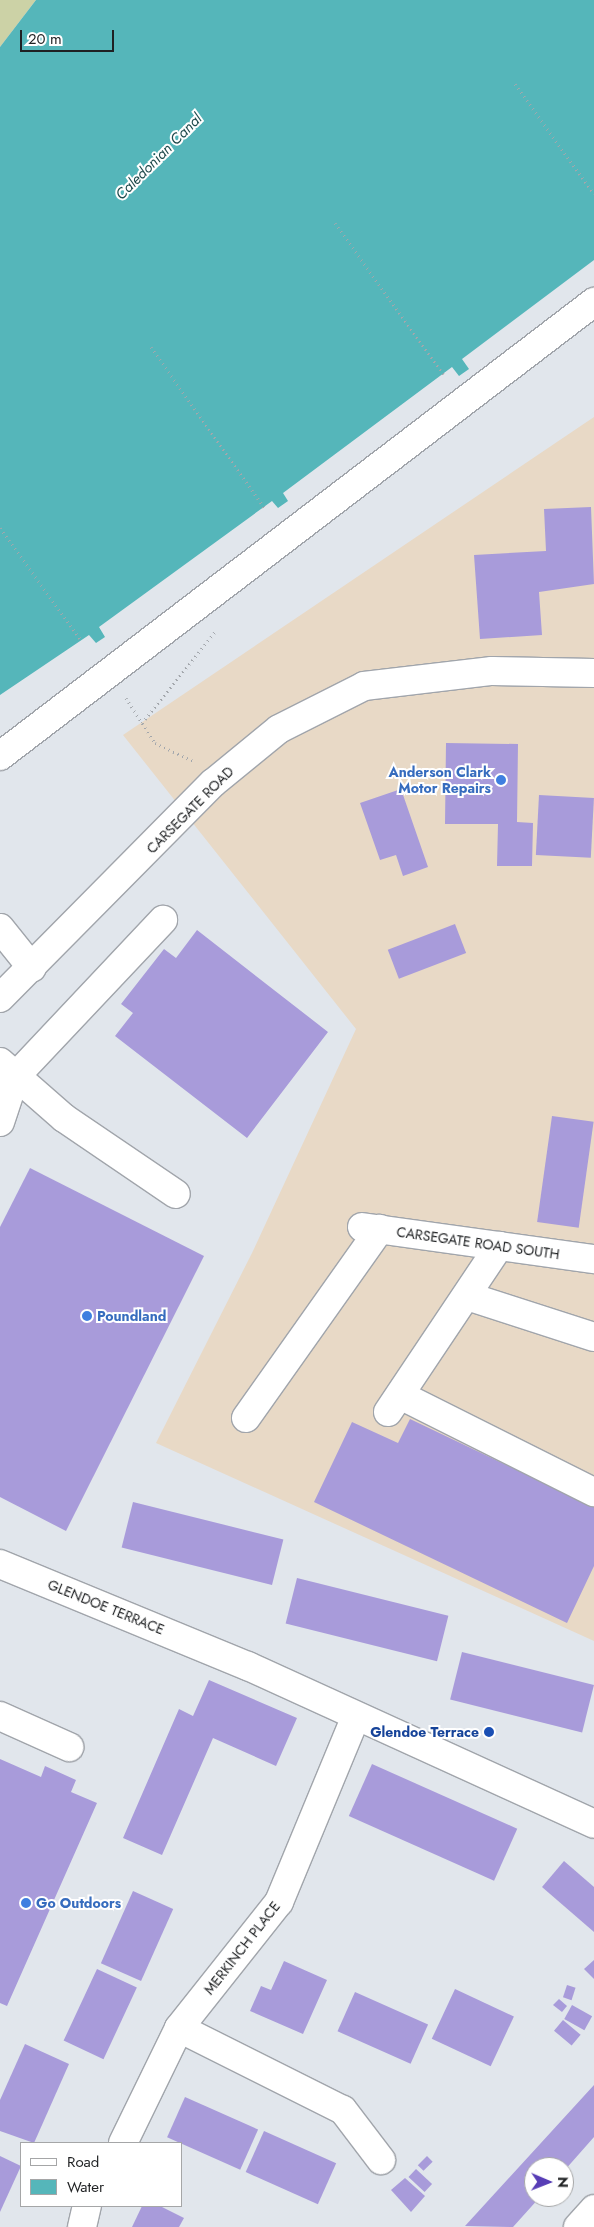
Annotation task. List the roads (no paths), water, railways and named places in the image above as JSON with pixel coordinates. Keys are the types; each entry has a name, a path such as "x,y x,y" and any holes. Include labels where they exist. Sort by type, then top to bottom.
{"street":[{"path":"0,756 594,302"},
{"name":"CARSEGATE ROAD","path":"0,998 32,968 213,783 279,729 364,686 492,671 594,673"},
{"path":"0,1122 5,1075 163,920"},
{"path":"0,928 32,968"},
{"path":"5,1075 64,1118 176,1194"},
{"name":"CARSEGATE ROAD SOUTH","path":"246,1418 371,1228 594,1259"},
{"path":"499,1246 394,1404 593,1490"},
{"path":"467,1296 594,1337"},
{"name":"GLENDOE TERRACE","path":"0,1564 356,1716 594,1824"},
{"path":"0,1716 69,1747"},
{"name":"MERKINCH PLACE","path":"123,2142 180,2028 279,1902 356,1716"},
{"path":"180,2028 342,2110 382,2160"},
{"path":"82,2227 87,2207"},
{"path":"578,2227 594,2209"}],"water":[{"name":"Caledonian Canal","path":"36,0 594,0 594,260 462,359 469,369 459,376 452,367 283,493 288,501 278,508 272,501 99,627 105,637 96,643 89,635 0,695 0,47"}],"place":[{"name":"Anderson Clark Motor Repairs","path":"501,780"},
{"name":"Poundland","path":"87,1316"},
{"name":"Glendoe Terrace","path":"489,1732"},
{"name":"Go Outdoors","path":"26,1903"}]}
